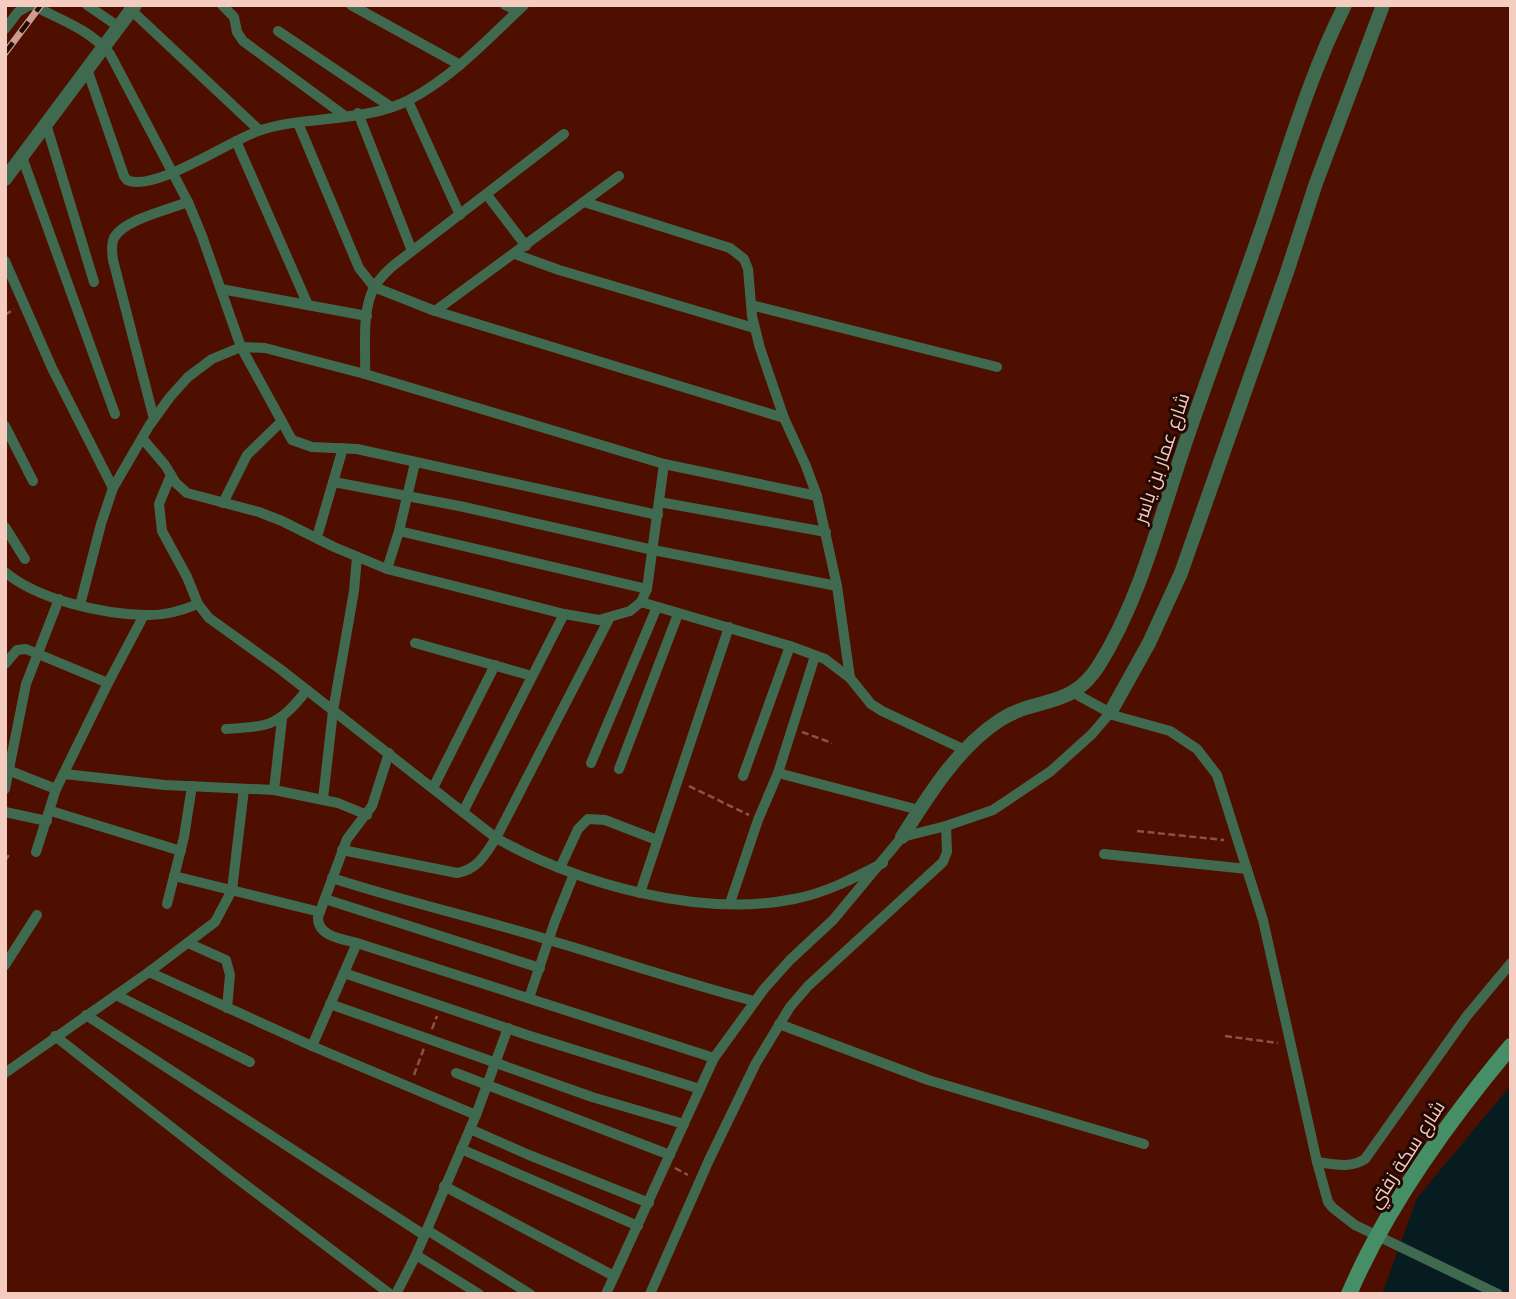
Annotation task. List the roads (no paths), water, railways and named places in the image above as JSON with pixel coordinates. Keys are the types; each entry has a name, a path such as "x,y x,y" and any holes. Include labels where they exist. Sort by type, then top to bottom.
{"main road":[{"name":"شارع سكة زفتي","path":"1349,1294 1385,1240 1431,1148 1511,1046"}],"street":[{"path":"5,29 18,12 31,5 76,26 100,43 188,202 241,347 292,440 312,447 356,449 657,515"},
{"path":"222,5 233,16 237,32 243,41 345,116"},
{"path":"351,5 460,65"},
{"path":"505,5 521,8"},
{"name":"شارع عمار بن ياسر","path":"902,837 919,810 980,734 1003,718 1074,693 1099,666 1143,570 1312,83 1345,5"},
{"path":"606,1294 714,1058 754,1002 790,960 833,920 902,837 993,810 1041,778 1092,734 1149,643 1181,573 1316,183 1383,5"},
{"path":"88,6 114,24"},
{"path":"5,179 87,69 100,43 114,24 133,8 259,130"},
{"path":"87,69 127,180 138,184 173,173 259,130 345,116 408,101 460,65 521,8"},
{"path":"278,31 391,107"},
{"path":"408,101 460,215"},
{"path":"358,113 412,251"},
{"path":"298,123 359,268 374,286 435,311 783,418"},
{"path":"46,124 94,282"},
{"path":"365,374 367,316 374,286 394,265 564,134"},
{"path":"236,141 308,305"},
{"path":"22,157 115,414"},
{"path":"435,311 619,176"},
{"path":"486,195 526,246"},
{"path":"154,419 113,260 113,246 115,237 131,223 188,202"},
{"path":"584,202 730,248 744,259 748,269 754,327 783,418 817,496 837,586 850,678"},
{"path":"515,254 559,270 754,327"},
{"path":"5,261 52,368 113,488"},
{"path":"221,289 367,316"},
{"path":"751,305 997,367"},
{"path":"80,605 113,488 142,438 188,377 212,359 241,347 265,348 365,374 664,464 817,496"},
{"path":"223,503 247,455 281,422"},
{"path":"5,426 33,481"},
{"path":"142,438 180,488 187,493 259,512 387,569 564,614 599,620 630,611 641,602 647,589 664,464"},
{"path":"317,537 343,448"},
{"path":"387,569 415,463"},
{"path":"171,475 159,504 162,531 198,604 209,618 390,753 496,838 526,855 574,874 640,893 730,903 794,899 845,883 883,863"},
{"path":"334,482 837,586"},
{"path":"659,502 826,532"},
{"path":"5,527 25,559"},
{"path":"399,531 647,589"},
{"path":"323,799 332,711 354,591 357,557"},
{"path":"5,572 20,582 58,599 80,605 144,615 173,612 198,604"},
{"path":"5,789 22,699 58,599"},
{"path":"641,602 816,656 838,667 871,704 882,711 965,750"},
{"path":"591,764 657,607"},
{"path":"464,812 564,614"},
{"path":"619,769 678,614"},
{"path":"36,852 56,789 107,683 144,615"},
{"path":"342,850 457,873 474,868 481,862 609,619"},
{"path":"640,893 729,627"},
{"path":"415,643 532,676"},
{"path":"743,776 789,646"},
{"path":"5,664 17,650 26,649 107,683"},
{"path":"730,903 758,820 778,773 816,656"},
{"path":"433,788 495,665"},
{"path":"226,729 261,726 282,719 307,690"},
{"path":"1074,693 1125,719 1161,727 1197,749 1212,766 1222,785 1263,920 1328,1202 1346,1220 1498,1294"},
{"path":"274,790 282,719"},
{"path":"390,753 367,815 347,839 342,850 320,912 318,922 321,929 356,943 714,1058"},
{"path":"7,769 56,789"},
{"path":"778,773 919,810"},
{"path":"64,774 192,786 274,790 338,803 367,815"},
{"path":"167,904 181,851 192,786"},
{"path":"5,1073 215,922 232,890 244,789"},
{"path":"5,811 49,816 181,851"},
{"path":"559,868 578,829 588,819 605,820 657,840"},
{"path":"650,1294 709,1160 756,1063 779,1024 808,986 943,862 947,852 946,826"},
{"path":"1104,854 1247,869"},
{"path":"529,998 574,874"},
{"path":"174,876 320,912"},
{"path":"332,878 754,1002"},
{"path":"325,899 540,968"},
{"path":"5,965 37,915"},
{"path":"188,943 226,960 230,975 227,1008"},
{"path":"312,1046 356,943"},
{"path":"1317,1162 1346,1165 1364,1159 1465,1017 1511,963"},
{"path":"149,972 312,1046 476,1115"},
{"path":"344,973 700,1089"},
{"path":"116,995 250,1062"},
{"path":"330,1004 497,1061 592,1097 684,1124"},
{"path":"86,1015 426,1233 530,1294"},
{"path":"779,1024 928,1080 1144,1144"},
{"path":"396,1294 426,1233 476,1115 508,1028"},
{"path":"55,1037 390,1294"},
{"path":"456,1073 670,1154"},
{"path":"470,1129 649,1203"},
{"path":"461,1149 638,1226"},
{"path":"444,1186 614,1276"},
{"path":"416,1255 479,1294"}],"water":[{"path":"1511,1085 1511,1294 1382,1294 1417,1198"}],"railway":[{"path":"5,53 41,5"}]}
